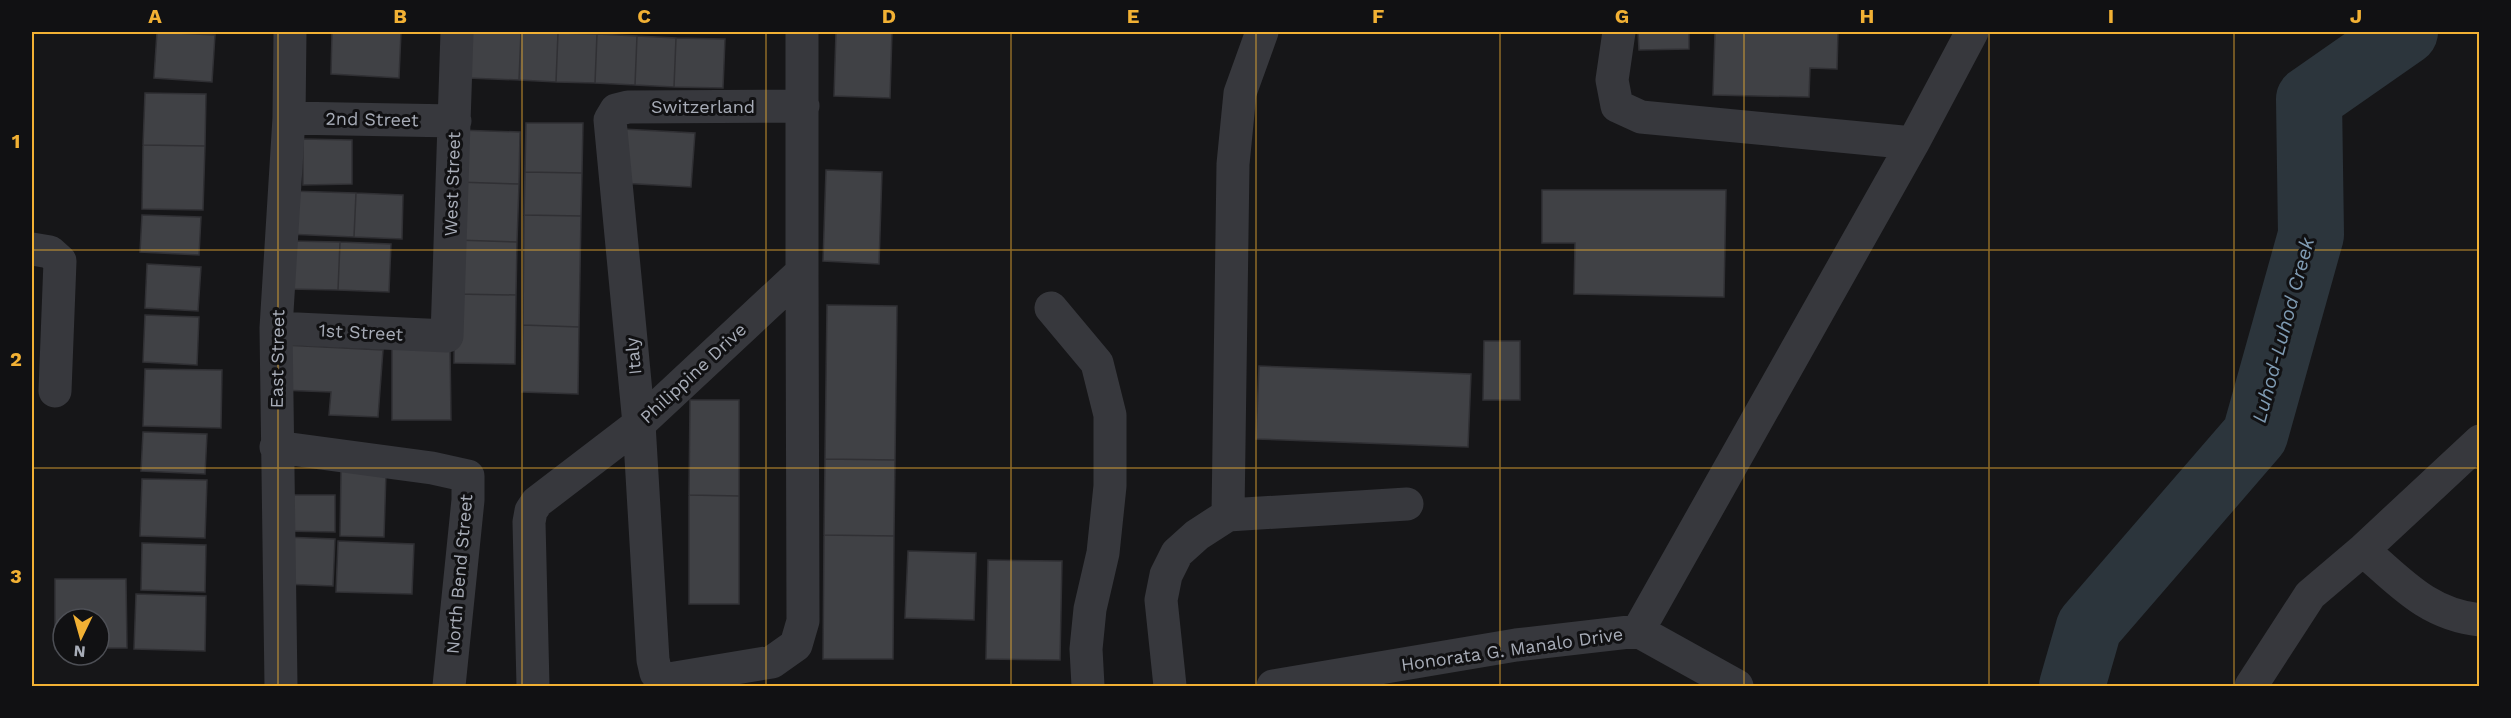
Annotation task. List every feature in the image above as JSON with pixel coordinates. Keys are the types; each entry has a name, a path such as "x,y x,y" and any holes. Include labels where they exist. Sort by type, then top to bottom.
{"street":[{"name":"East Street","path":"281,687 276,328 289,118 290,32"},
{"name":"West Street","path":"447,336 457,32"},
{"path":"802,32 802,272"},
{"path":"1228,515 1233,164 1240,93 1262,32"},
{"path":"1619,32 1612,80 1617,106 1641,117 1913,143"},
{"path":"1638,631 1913,143 1972,32"},
{"name":"Switzerland","path":"610,120 616,110 628,106 803,106"},
{"name":"2nd Street","path":"289,118 455,121"},
{"name":"Italy","path":"610,120 639,424 656,673 663,680 772,662 796,645 803,621 802,272"},
{"path":"32,249 50,252 60,261 55,391"},
{"name":"Philippine Drive","path":"533,687 529,522 531,511 537,502 639,424 802,272"},
{"path":"1051,308 1097,363 1110,415 1110,486 1103,554 1090,609 1086,648 1088,687"},
{"name":"1st Street","path":"276,328 447,336"},
{"path":"2251,687 2310,595 2363,550 2480,441"},
{"name":"North Bend Street","path":"276,447 432,468 468,476 468,500 448,687"},
{"path":"1170,687 1161,600 1166,575 1177,553 1197,535 1228,515 1407,504"},
{"path":"2363,550 2420,600 2443,612 2480,620"},
{"name":"Honorata G. Manalo Drive","path":"1273,687 1516,645 1638,631 1737,687"}],"building":[{"path":"157,32 215,35 212,82 154,78"},
{"path":"332,32 401,32 399,78 331,74"},
{"path":"469,32 521,32 519,80 468,78"},
{"path":"521,32 558,33 556,82 519,80"},
{"path":"836,32 892,32 890,98 834,96"},
{"path":"1638,32 1689,32 1689,49 1639,50"},
{"path":"1715,32 1838,32 1837,69 1810,68 1809,97 1713,95"},
{"path":"558,33 597,34 595,83 556,82"},
{"path":"597,34 637,36 635,85 595,83"},
{"path":"637,36 676,38 674,87 635,85"},
{"path":"676,38 725,39 723,88 674,87"},
{"path":"145,93 206,94 205,146 143,145"},
{"path":"526,123 583,123 582,173 525,172"},
{"path":"623,129 695,133 691,187 620,183"},
{"path":"458,130 520,132 519,184 457,182"},
{"path":"303,139 352,140 352,184 303,185"},
{"path":"143,145 205,146 203,210 142,209"},
{"path":"826,170 882,172 879,264 823,261"},
{"path":"525,172 582,173 581,216 524,215"},
{"path":"457,182 519,184 517,242 456,240"},
{"path":"1542,190 1726,190 1724,297 1574,294 1575,243 1542,243"},
{"path":"289,191 356,193 354,237 287,234"},
{"path":"356,193 403,195 402,239 354,237"},
{"path":"142,215 201,217 199,255 140,252"},
{"path":"524,215 581,216 579,327 523,325"},
{"path":"456,240 517,242 516,295 455,294"},
{"path":"290,241 340,242 338,290 288,289"},
{"path":"340,242 391,244 389,292 338,290"},
{"path":"147,264 201,267 198,311 145,308"},
{"path":"455,294 516,295 515,364 454,363"},
{"path":"827,305 897,306 895,460 825,459"},
{"path":"145,315 199,317 197,365 143,362"},
{"path":"523,325 579,327 578,394 522,392"},
{"path":"1484,341 1520,341 1520,400 1483,400"},
{"path":"283,345 383,350 378,417 329,415 331,392 280,390"},
{"path":"392,347 450,347 451,420 392,420"},
{"path":"1259,366 1471,374 1468,447 1256,439"},
{"path":"145,369 222,370 221,428 143,426"},
{"path":"690,400 739,400 739,496 689,495"},
{"path":"143,432 207,434 205,474 141,471"},
{"path":"825,459 895,460 894,536 824,535"},
{"path":"341,471 386,472 384,537 340,536"},
{"path":"142,479 207,480 205,538 140,536"},
{"path":"282,495 335,495 335,532 281,531"},
{"path":"689,495 739,496 739,604 689,604"},
{"path":"824,535 894,536 893,659 823,659"},
{"path":"284,537 335,539 333,586 282,584"},
{"path":"338,541 414,544 412,594 336,592"},
{"path":"142,543 206,545 205,592 141,590"},
{"path":"908,551 976,553 974,620 905,618"},
{"path":"988,560 1062,561 1060,660 986,659"},
{"path":"55,579 126,579 127,648 111,648 111,607 55,607"},
{"path":"136,594 206,596 205,651 134,649"}],"waterway":[{"name":"Luhod-Luhod Creek","path":"2072,686 2089,627 2255,435 2311,235 2309,99 2405,32"}]}
